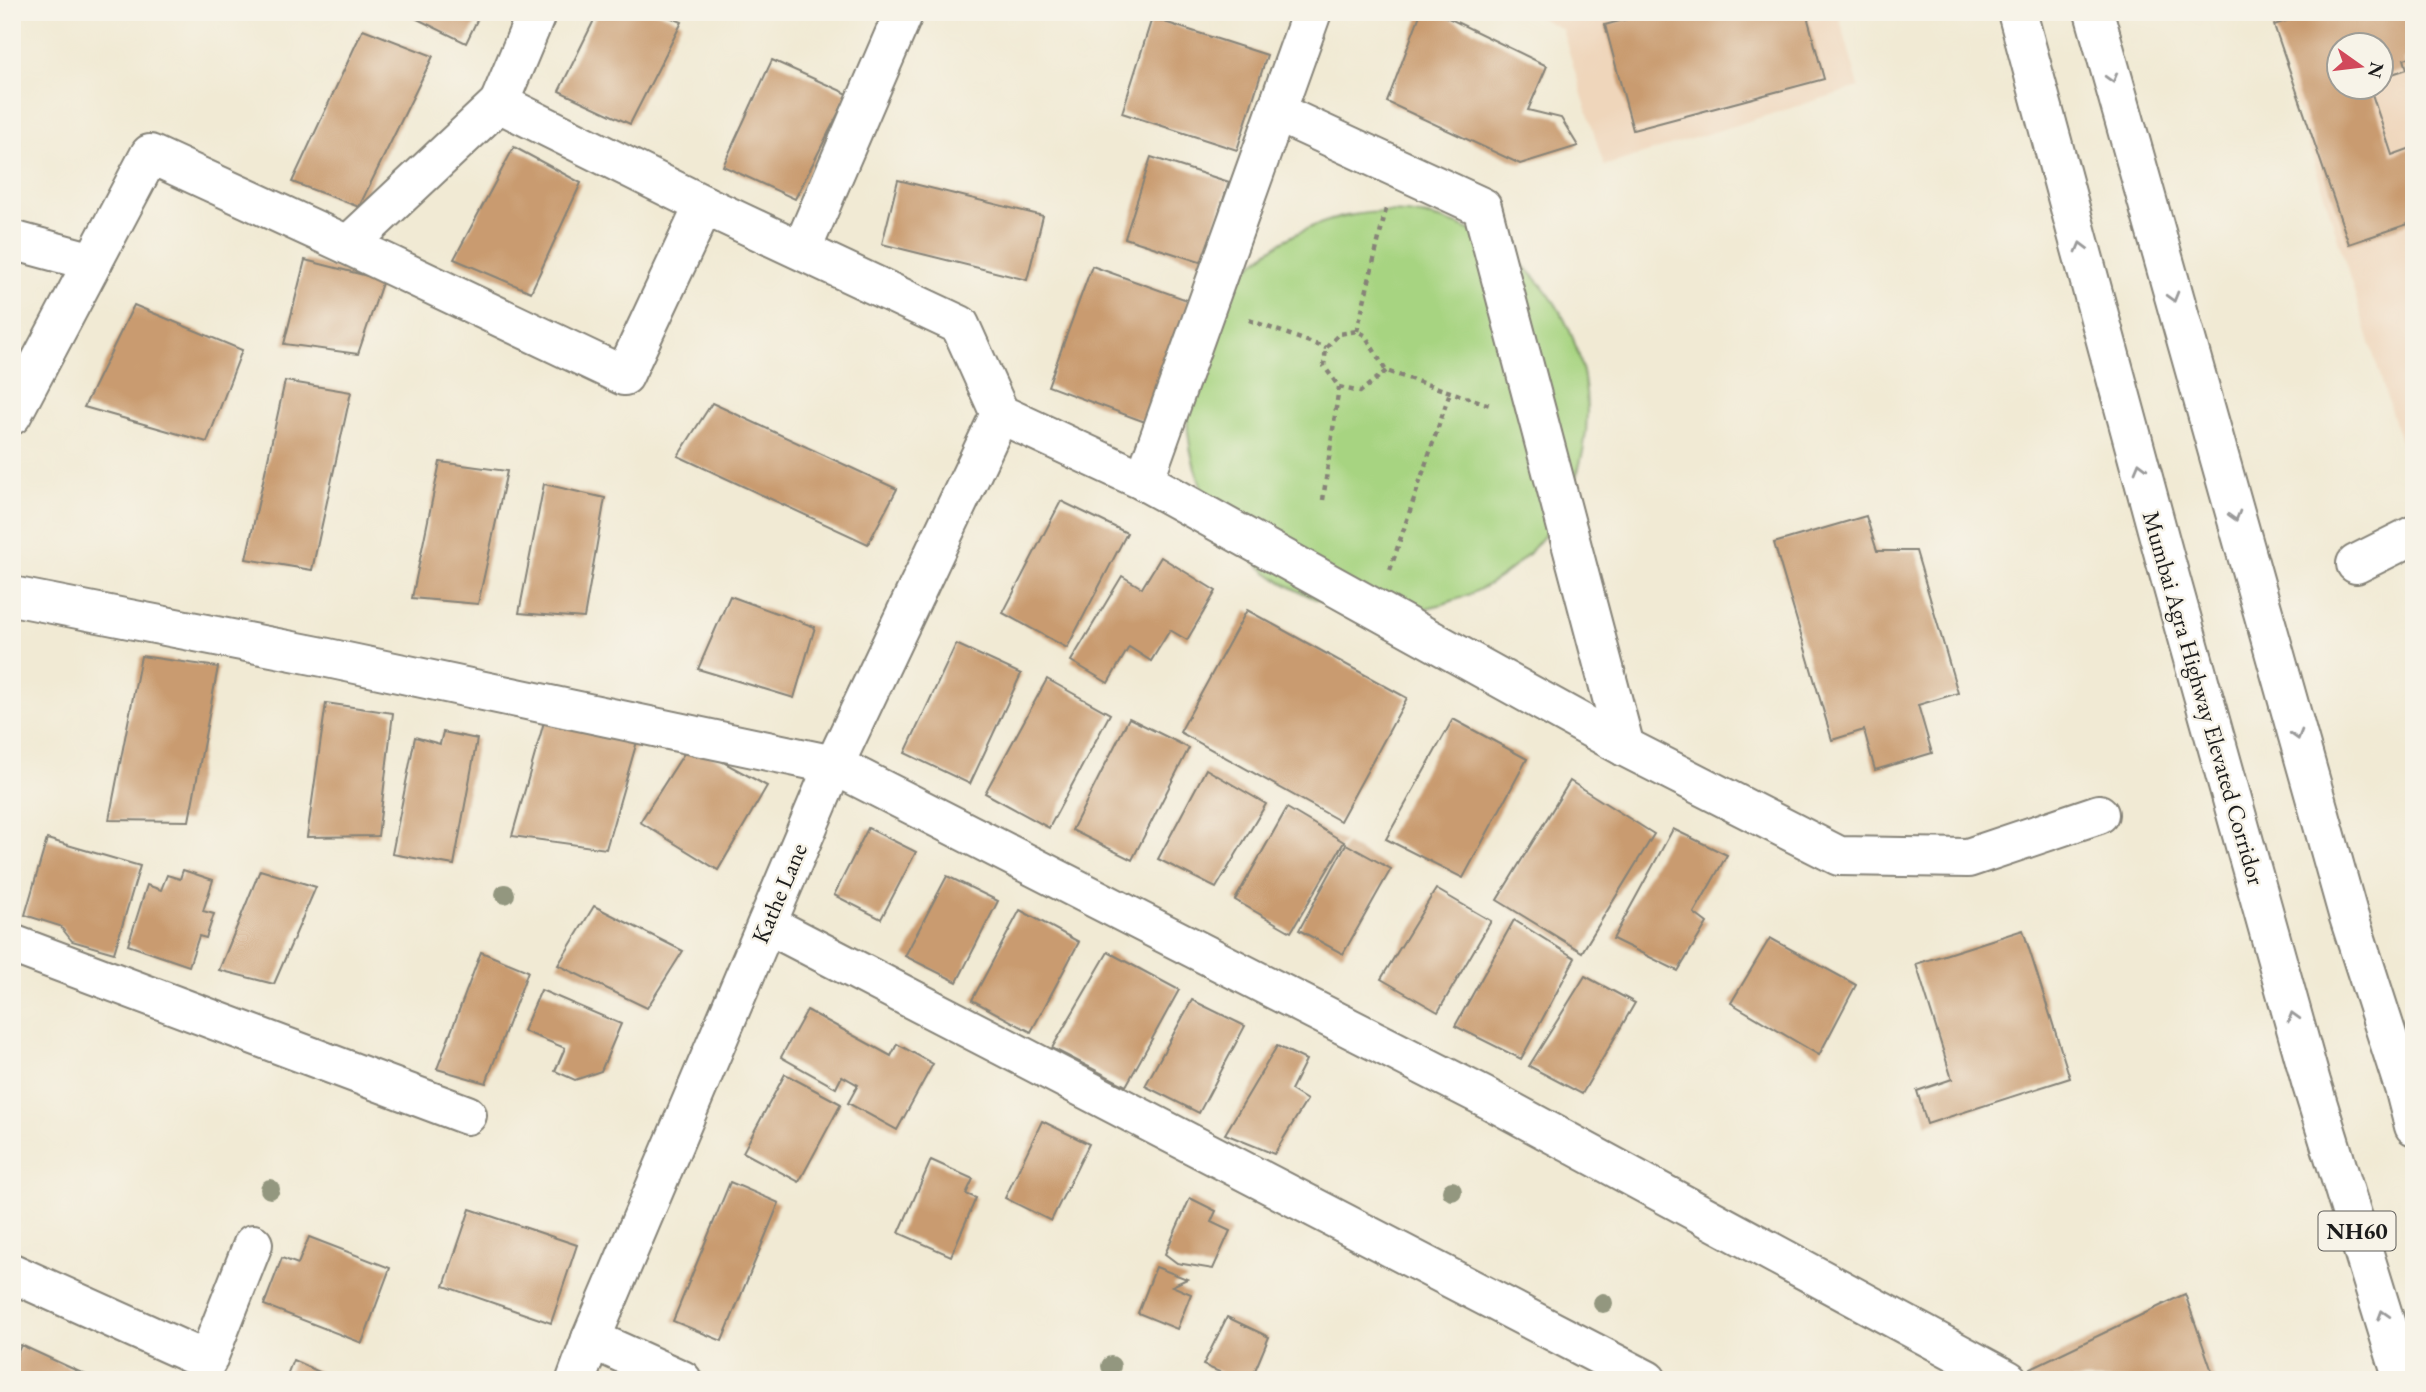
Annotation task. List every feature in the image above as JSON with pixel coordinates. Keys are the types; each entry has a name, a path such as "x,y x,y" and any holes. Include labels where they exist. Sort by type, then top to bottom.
{"main road":[{"path":"348,245 499,103 537,12"},
{"path":"802,249 904,12"},
{"path":"1144,481 1312,12"},
{"name":"Mumbai Agra Highway Elevated Corridor","path":"2017,12 2165,559 2311,1082 2403,1380"},
{"path":"2094,12 2348,914 2409,1109"},
{"path":"499,103 704,205 960,325 1000,414 1144,481 1625,747 1839,856 1968,858 2099,814"},
{"path":"1276,112 1482,207 1625,747"},
{"path":"12,415 150,154 624,376 704,205"},
{"path":"12,240 93,262"},
{"name":"Kathe Lane","path":"576,1380 834,765 1000,414"},
{"path":"2356,564 2414,535"},
{"path":"12,596 323,657 834,765 1483,1096 2008,1380"},
{"path":"766,924 1647,1380"},
{"path":"12,944 467,1115"},
{"path":"12,1273 207,1361 253,1244"},
{"path":"591,1339 682,1380"}],"path":[{"path":"1357,331 1386,209"},
{"path":"1250,320 1326,348"},
{"path":"1386,371 1360,392 1339,387 1324,366 1326,348 1339,334 1357,331 1365,335 1386,371 1493,406"},
{"path":"1322,500 1339,387"},
{"path":"1377,610 1450,392"}],"shaded area":[{"path":"1528,12 1838,12 1859,87 1604,166 1562,29"},
{"path":"2268,12 2414,12 2414,488"}],"green space":[{"path":"1387,212 1426,216 1464,227 1514,257 1542,285 1572,335 1583,373 1587,412 1583,451 1572,489 1542,539 1514,567 1464,597 1426,608 1387,612 1348,608 1310,597 1260,567 1232,539 1202,489 1191,451 1187,412 1191,373 1202,335 1232,285 1260,257 1310,227 1348,216"}],"building":[{"path":"403,12 481,12 466,43"},
{"path":"598,12 657,12 682,22 630,124 559,91"},
{"path":"1421,12 1436,12 1547,66 1528,110 1561,118 1578,146 1520,164 1387,102"},
{"path":"1652,12 1806,12 1824,79 1633,130 1605,25"},
{"path":"2312,12 2414,12 2414,56 2404,59 2407,69 2394,73 2394,32 2324,32 2324,102 2375,102 2392,155 2414,147 2414,222 2349,244 2274,25"},
{"path":"1152,18 1267,55 1237,150 1122,113"},
{"path":"363,29 433,56 359,207 292,182"},
{"path":"772,60 848,94 795,199 723,166"},
{"path":"514,147 581,183 531,292 454,259"},
{"path":"1151,157 1229,182 1203,263 1125,238"},
{"path":"898,180 1043,216 1027,280 882,244"},
{"path":"305,260 383,280 358,354 284,344"},
{"path":"1092,266 1190,301 1145,422 1048,386"},
{"path":"134,305 242,350 207,442 84,407"},
{"path":"285,381 351,392 312,570 246,559"},
{"path":"712,403 897,489 868,544 678,456"},
{"path":"440,462 507,471 478,604 412,598"},
{"path":"544,484 605,498 584,618 519,613"},
{"path":"1061,501 1127,533 1067,648 1003,613"},
{"path":"1866,516 1877,551 1916,551 1958,693 1918,705 1932,753 1875,770 1864,730 1832,740 1774,543"},
{"path":"1161,557 1216,591 1187,640 1170,630 1151,661 1129,647 1108,683 1071,661 1122,576 1142,588"},
{"path":"730,596 815,627 794,698 698,669"},
{"path":"1247,610 1407,698 1340,821 1180,732"},
{"path":"956,644 1021,674 970,784 905,753"},
{"path":"141,656 218,667 189,821 109,820"},
{"path":"1047,679 1110,714 1049,828 985,793"},
{"path":"326,703 393,713 378,836 307,837"},
{"path":"1129,718 1189,748 1132,860 1072,830"},
{"path":"1453,719 1527,759 1463,878 1386,839"},
{"path":"544,722 638,738 606,849 512,836"},
{"path":"443,732 477,739 454,865 392,854 415,737 440,744"},
{"path":"690,744 767,786 718,870 640,822"},
{"path":"1206,769 1266,804 1216,888 1158,859"},
{"path":"1570,781 1654,834 1582,952 1497,900"},
{"path":"1287,808 1344,842 1291,932 1235,900"},
{"path":"868,828 916,852 881,919 834,895"},
{"path":"1673,829 1727,855 1694,913 1707,923 1678,971 1613,939"},
{"path":"47,839 140,866 114,953 72,941 60,926 25,915"},
{"path":"1346,844 1391,869 1343,954 1299,930"},
{"path":"183,870 213,880 203,911 214,914 206,938 199,936 189,966 128,945 147,885 161,890 167,875 180,879"},
{"path":"260,870 316,887 274,984 219,970"},
{"path":"947,876 998,901 957,982 905,956"},
{"path":"1436,889 1491,921 1438,1012 1381,979"},
{"path":"594,906 683,951 647,1008 558,965"},
{"path":"1020,910 1079,942 1031,1032 972,1000"},
{"path":"1514,920 1575,958 1521,1059 1455,1026"},
{"path":"2023,930 2070,1078 1927,1124 1917,1091 1952,1079 1916,964"},
{"path":"1770,938 1856,985 1819,1055 1731,1003"},
{"path":"481,952 528,971 486,1083 437,1069"},
{"path":"1108,952 1179,990 1126,1086 1052,1048"},
{"path":"1585,976 1635,1003 1582,1094 1529,1066"},
{"path":"541,990 621,1024 601,1071 575,1080 555,1071 565,1048 523,1031"},
{"path":"1192,1000 1245,1026 1199,1113 1145,1086"},
{"path":"807,1010 891,1056 897,1044 933,1064 897,1130 848,1103 858,1085 842,1076 836,1088 781,1057"},
{"path":"1277,1046 1306,1060 1291,1090 1307,1100 1274,1154 1225,1134"},
{"path":"785,1074 841,1104 799,1182 743,1152"},
{"path":"1042,1121 1089,1144 1051,1221 1005,1198"},
{"path":"931,1160 973,1179 966,1194 976,1198 951,1256 899,1233"},
{"path":"730,1182 779,1203 722,1341 673,1321"},
{"path":"1190,1198 1216,1211 1211,1222 1230,1231 1213,1269 1177,1263 1165,1254"},
{"path":"470,1209 577,1245 551,1323 444,1286"},
{"path":"309,1237 390,1268 362,1343 264,1305 282,1258 298,1264"},
{"path":"1156,1267 1187,1279 1172,1286 1191,1294 1177,1329 1138,1313"},
{"path":"2185,1294 2215,1380 2028,1380 2031,1368"},
{"path":"1227,1317 1269,1337 1251,1380 1238,1380 1203,1365"},
{"path":"21,1345 97,1380 12,1380 12,1365"},
{"path":"293,1360 337,1380 285,1380"}]}
